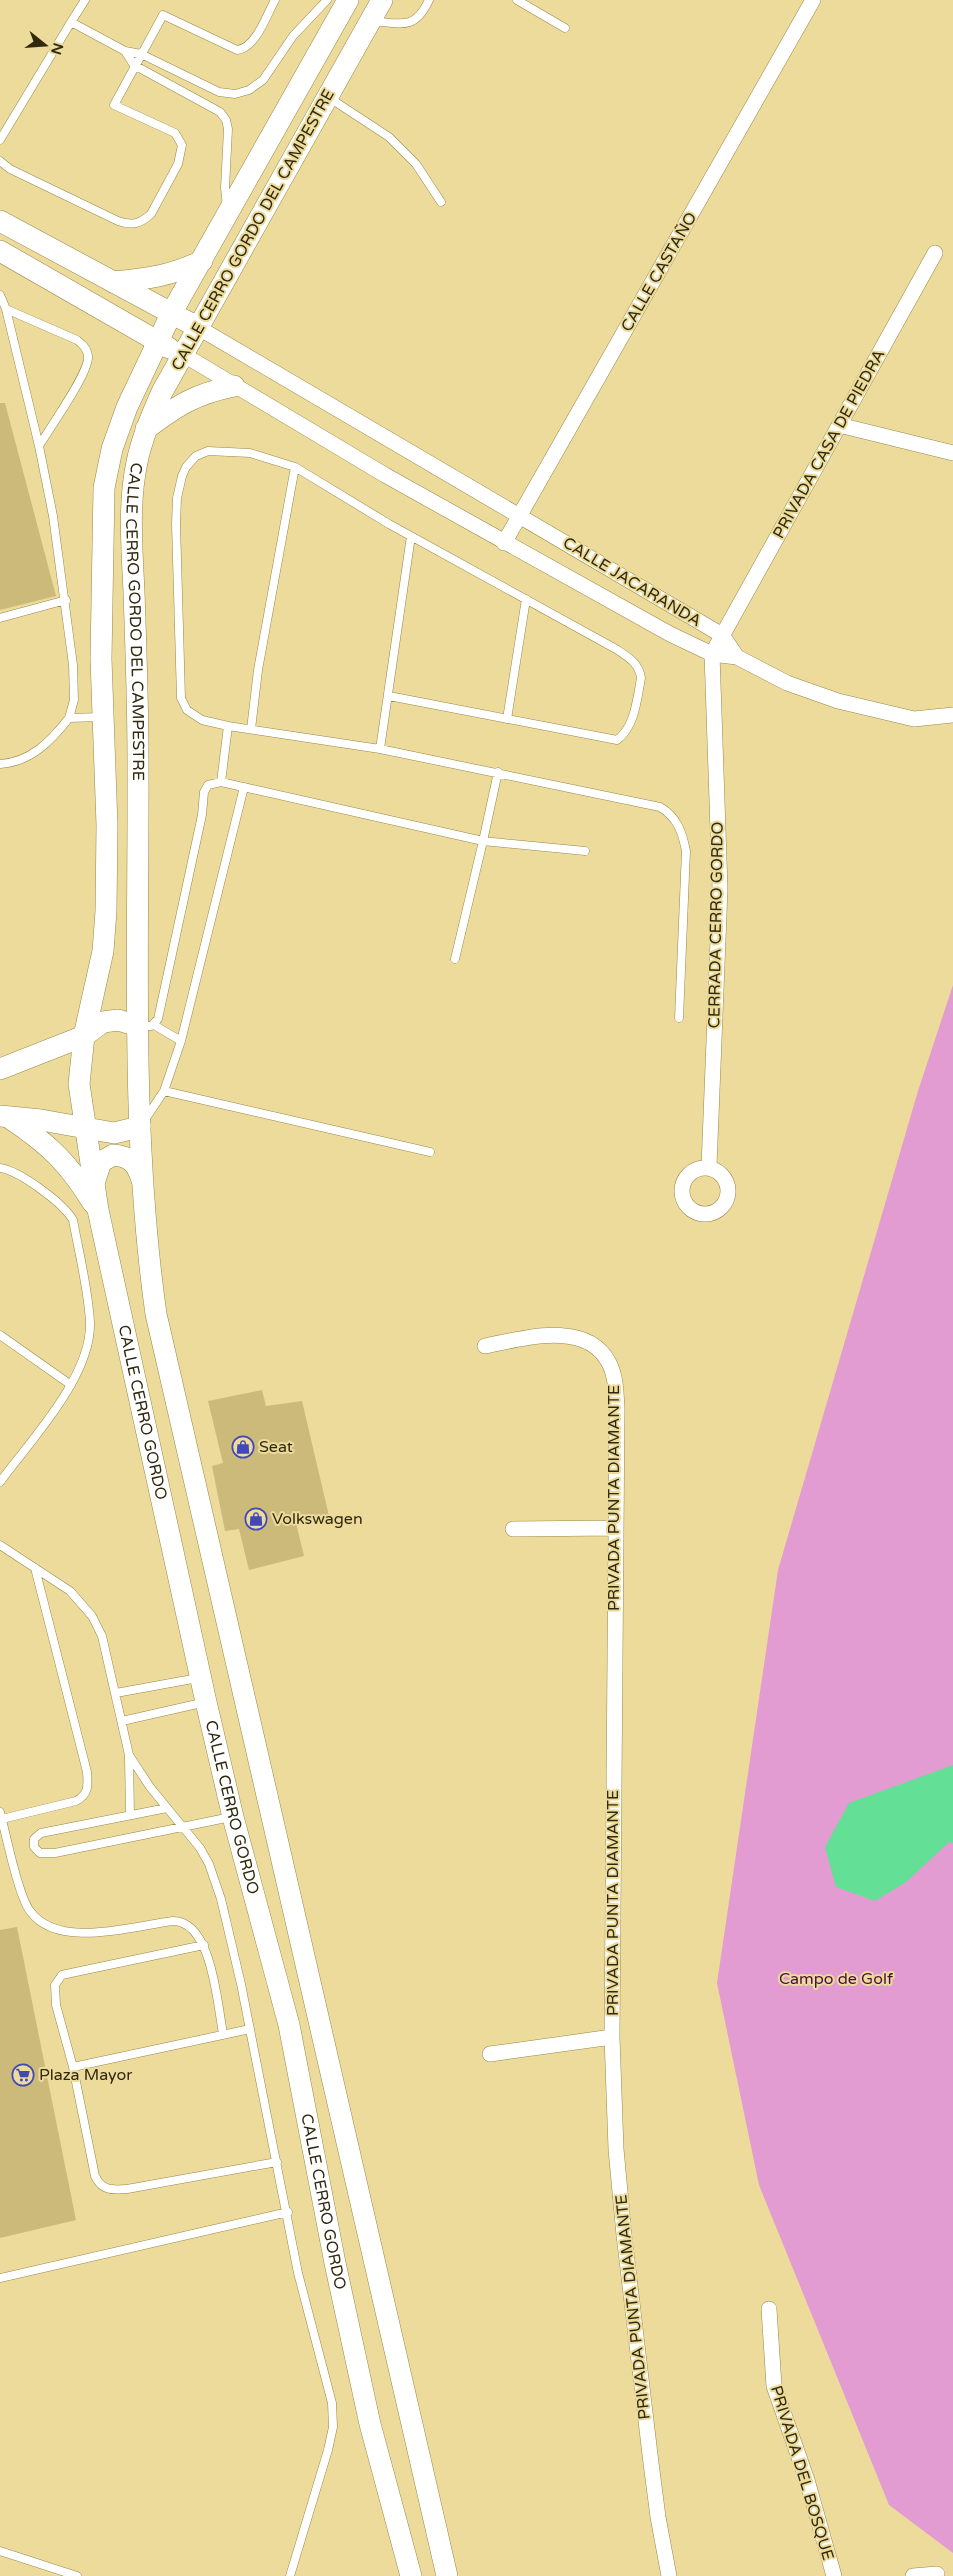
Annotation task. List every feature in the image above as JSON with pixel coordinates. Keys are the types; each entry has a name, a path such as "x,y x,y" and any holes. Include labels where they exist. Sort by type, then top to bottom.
{"main road":[{"name":"CALLE CERRO GORDO DEL CAMPESTRE","path":"84,1036 97,986 104,941 107,825 101,659 104,488 112,448 128,407 172,312 348,0"},
{"name":"CALLE CERRO GORDO DEL CAMPESTRE","path":"140,1125 146,1025 132,532 133,488 137,461 146,429 162,392 382,0"},
{"path":"0,221 199,328"},
{"path":"0,252 184,355"},
{"path":"113,282 155,278 172,274 202,261"},
{"path":"146,429 188,400 211,391 234,386"},
{"path":"0,1069 84,1036 98,1024 110,1020 146,1025"},
{"name":"CALLE CERRO GORDO","path":"84,1036 79,1084 98,1210 200,1678 233,1817 289,2025 335,2263 370,2424 410,2576"},
{"path":"3,1116 114,1133 132,1130 140,1125"},
{"path":"3,1116 38,1137 64,1161 75,1173 98,1210"},
{"name":"CALLE CERRO GORDO","path":"140,1125 143,1183 156,1314 447,2576"},
{"path":"94,1183 100,1162 113,1155 126,1157 135,1164 143,1183"}],"street":[{"name":"CALLE CASTAÑO","path":"504,543 813,0"},
{"name":"PRIVADA CASA DE PIEDRA","path":"712,654 935,254"},
{"name":"CALLE JACARANDA","path":"199,328 722,635 737,657"},
{"name":"CALLE JACARANDA","path":"184,355 504,543 609,602 712,654 737,657 787,683 838,701 914,719 953,715"},
{"path":"839,425 953,452"},
{"name":"CERRADA CERRO GORDO","path":"709,1167 720,889 712,654"},
{"name":"PRIVADA PUNTA DIAMANTE","path":"485,1346 530,1338 570,1336 585,1341 599,1349 609,1362 615,1382 617,1408 612,2037 616,2150 624,2235 658,2517 669,2576"},
{"path":"513,1530 616,1528"},
{"path":"490,2054 612,2037"},
{"name":"PRIVADA DEL BOSQUE","path":"769,2309 774,2386 807,2480 834,2576"},
{"path":"913,2576 937,2574"}],"lane":[{"path":"0,140 85,0"},
{"path":"0,161 10,169 118,221 129,225 145,220 151,214 178,164 182,153 182,144 175,134 114,105 162,15 225,47 236,50 244,49 252,41 275,0"},
{"path":"71,22 125,51 141,54 219,92 235,94 249,90 263,80 293,36 327,0"},
{"path":"371,20 405,24 422,15 430,0"},
{"path":"517,0 565,28"},
{"path":"125,51 134,65 210,105 226,120 228,129 225,188 228,211"},
{"path":"328,97 389,137 416,164 441,202"},
{"path":"0,295 6,309 39,446 53,516 66,600 74,684 74,700 69,718 43,748 26,758 0,764"},
{"path":"6,309 77,340 84,346 88,356 80,381 39,446"},
{"path":"389,696 617,740 625,734 631,723 641,678 640,671 633,660 411,536 295,467 250,453 208,451 196,456 186,467 182,476 177,498 176,524 181,698 188,710 202,720 228,726 380,749 660,806 671,813 682,832 686,851 679,1018"},
{"path":"250,729 258,670 295,467"},
{"path":"380,749 411,536"},
{"path":"0,618 66,600"},
{"path":"507,719 526,600"},
{"path":"69,718 103,717"},
{"path":"221,782 228,726"},
{"path":"456,959 498,772"},
{"path":"146,1025 158,1019 202,815 204,792 211,783 221,782 483,841 585,850"},
{"path":"140,1125 164,1091 181,1042 244,787"},
{"path":"146,1025 181,1042"},
{"path":"164,1091 430,1152"},
{"path":"0,1168 9,1171 59,1202 73,1220 90,1323 86,1352 71,1385 0,1482"},
{"path":"0,1335 71,1385"},
{"path":"0,1545 70,1591 92,1616 102,1636 129,1755 130,1815"},
{"path":"35,1568 87,1772 88,1789 84,1796 76,1801 1,1815 20,1888 29,1911 44,1924 73,1934 182,1921 195,1930 204,1945 223,2033"},
{"path":"116,1693 200,1678"},
{"path":"122,1722 206,1702"},
{"path":"129,1755 167,1808 183,1826 209,1864 221,1899 278,2162 298,2273 332,2403 332,2427 328,2450 290,2576"},
{"path":"167,1808 41,1833 34,1839 34,1847 40,1853 55,1853 233,1817"},
{"path":"204,1945 71,1972 57,1979 55,1998 73,2067 95,2176 102,2187 111,2190 127,2189 278,2162"},
{"path":"73,2067 223,2033 250,2029"},
{"path":"0,2278 288,2212"},
{"path":"0,2551 77,2576"}],"green space":[{"name":"Campo de Golf","path":"953,985 953,2553 889,2505 759,2185 717,1983 778,1570 918,1091"}],"shaded area":[{"path":"953,1765 953,1843 949,1842 906,1882 875,1901 836,1887 825,1847 849,1803"}],"building":[{"path":"0,403 5,403 56,596 0,610"},
{"path":"262,1390 266,1406 302,1401 329,1516 296,1523 304,1556 249,1570 239,1529 225,1531 212,1466 223,1463 208,1401"},
{"name":"Plaza Mayor","path":"17,1927 76,2220 0,2238 0,1930"}],"place":[{"name":"Seat","path":"243,1447"},
{"name":"Volkswagen","path":"256,1519"},
{"name":"Plaza Mayor","path":"23,2075"}]}
